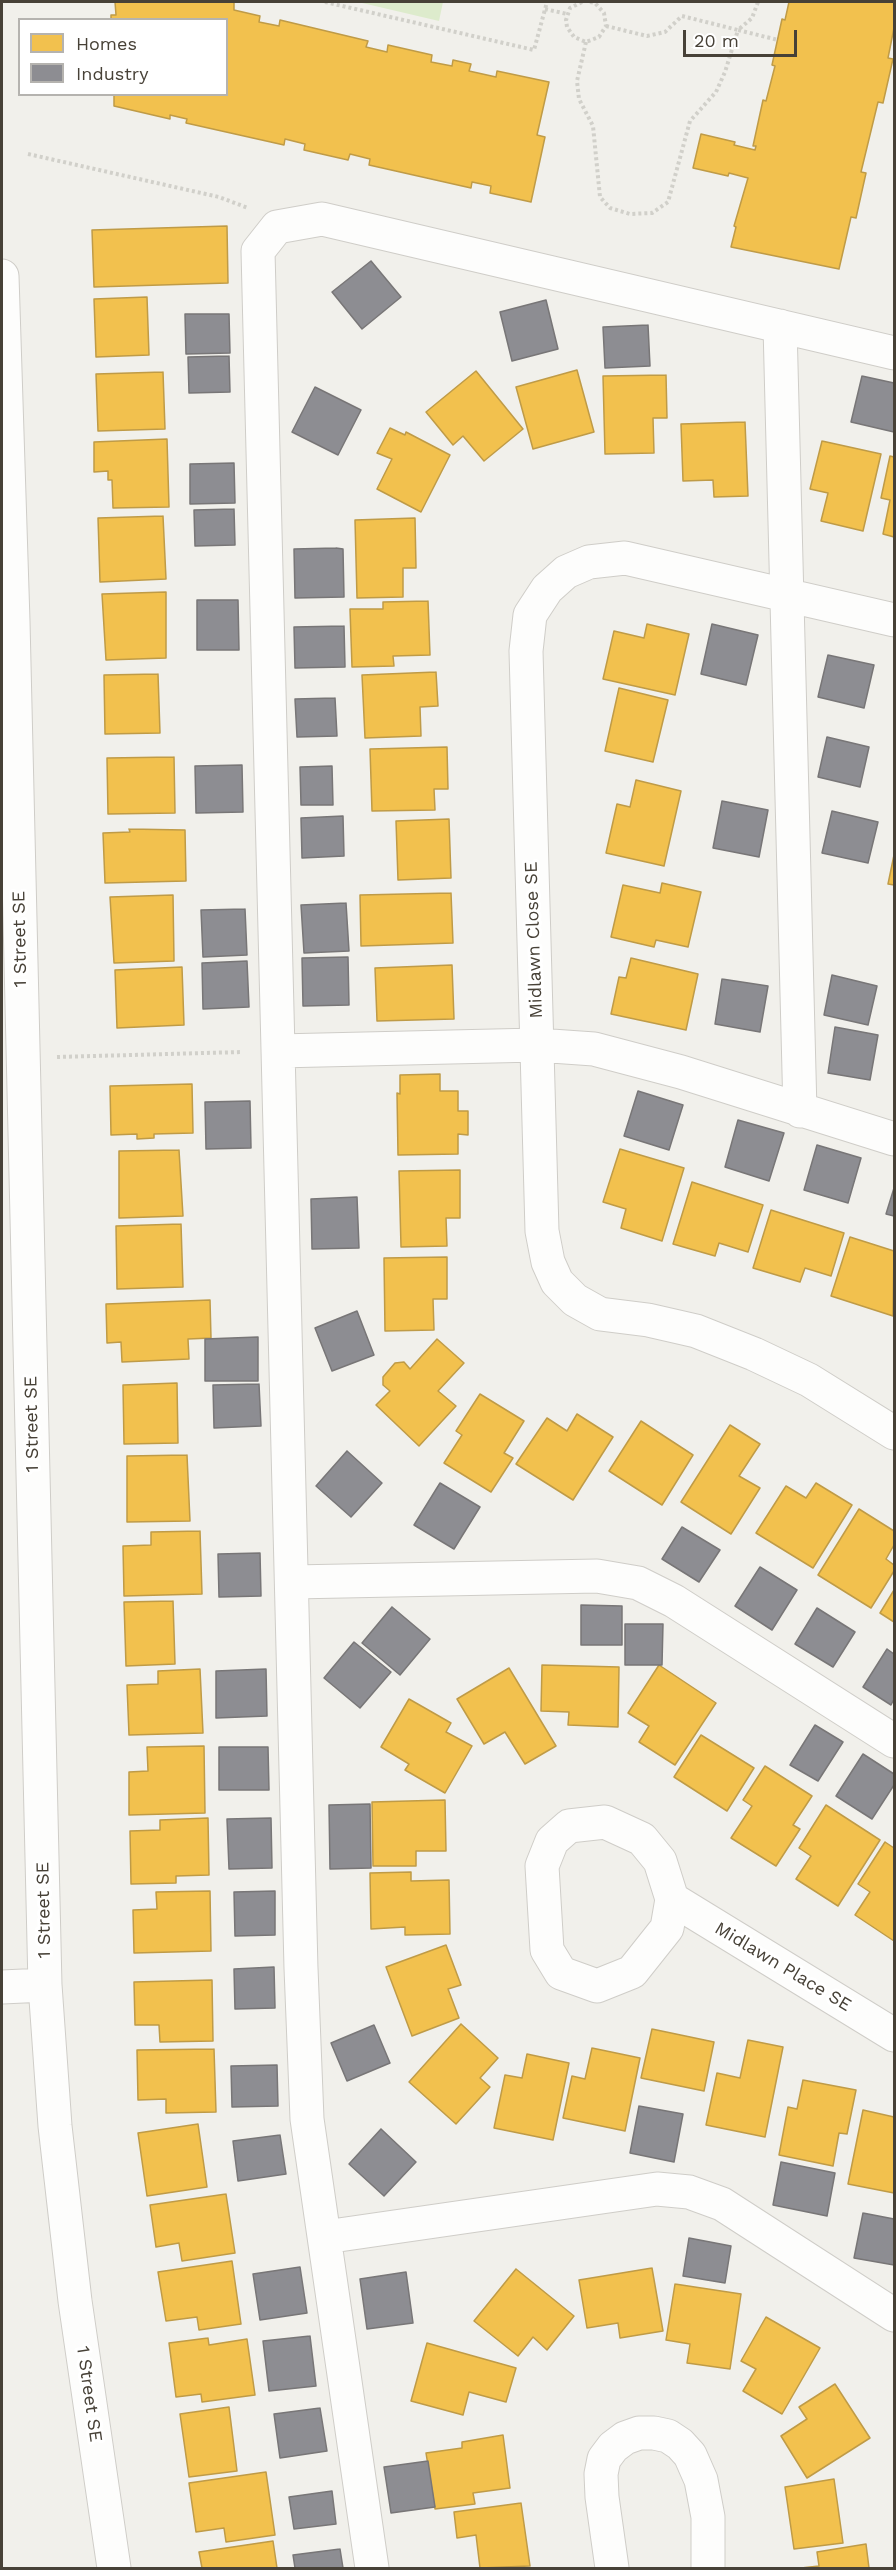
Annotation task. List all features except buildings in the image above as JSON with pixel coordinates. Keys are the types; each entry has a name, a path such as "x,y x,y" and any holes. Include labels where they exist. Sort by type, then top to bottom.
{"street":[{"path":"372,2568 307,2119 301,1968 258,251 277,227 322,219 894,352"},
{"name":"1 Street SE","path":"2,276 7,621 23,1062 45,1985 59,2161 75,2301 114,2568"},
{"path":"780,326 800,1110"},
{"name":"Midlawn Close SE","path":"894,620 625,558 589,562 566,572 547,589 530,615 526,651 542,1232 548,1262 557,1282 574,1300 600,1314 648,1320 696,1331 754,1354 809,1380 894,1433"},
{"path":"278,1051 537,1045 594,1049 681,1072 894,1139"},
{"path":"293,1582 597,1576 638,1583 675,1601 894,1741"},
{"path":"605,1822 642,1839 660,1861 672,1899 667,1928 632,1972 623,1976 597,1986 561,1973 547,1950 542,1866 552,1841 569,1826 605,1822"},
{"name":"Midlawn Place SE","path":"672,1899 894,2035"},
{"path":"2,1987 45,1985"},
{"path":"325,2237 657,2189 689,2192 722,2204 894,2315"},
{"path":"612,2568 602,2498 601,2474 604,2459 613,2447 625,2438 639,2433 654,2433 668,2436 680,2444 690,2455 701,2480 708,2517 708,2568"}],"path":[{"path":"325,2 534,50 547,2"},
{"path":"582,2 570,8 566,20 569,33 574,38 586,42 598,37 606,26 604,13 595,3 590,2"},
{"path":"586,42 577,81 579,99 593,126 600,197 610,208 630,214 652,213 668,202 690,121 716,92 738,30 752,18 758,2"},
{"path":"545,9 567,14"},
{"path":"606,26 647,36 665,32 682,16 778,40"},
{"path":"28,154 219,197 248,207 277,227"},
{"path":"23,1062 53,1057 278,1051"}],"green space":[{"path":"358,2 443,2 439,21"}]}
